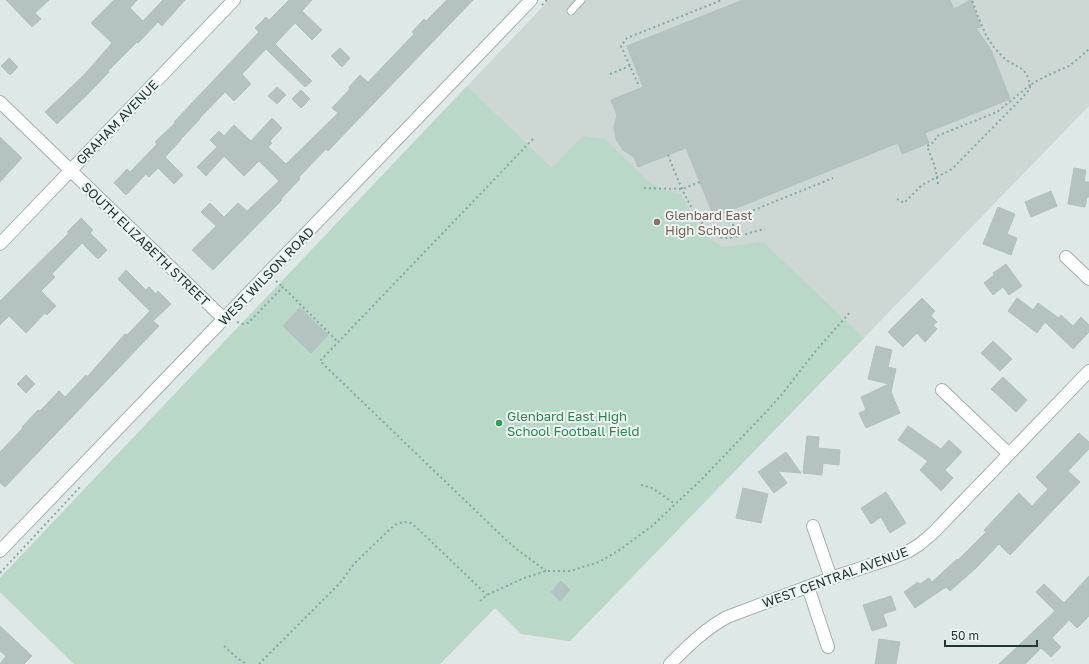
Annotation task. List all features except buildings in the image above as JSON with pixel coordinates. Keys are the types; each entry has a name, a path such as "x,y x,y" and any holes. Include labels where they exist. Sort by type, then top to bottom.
{"street":[{"name":"GRAHAM AVENUE","path":"0,244 234,0"},
{"name":"WEST WILSON ROAD","path":"0,552 230,320 529,1"},
{"name":"SOUTH ELIZABETH STREET","path":"0,102 230,320"},
{"path":"1066,257 1089,279"},
{"name":"WEST CENTRAL AVENUE","path":"670,664 690,644 713,625 737,613 831,578 910,551 933,533 1089,371"},
{"path":"942,390 1009,454"},
{"path":"813,526 831,578"},
{"path":"808,587 828,647"}],"lane":[{"path":"571,11 581,0"}],"path":[{"path":"638,84 621,46 627,38 722,0"},
{"path":"897,199 904,203 922,185 952,169 1030,89 1029,77 1025,72 1019,66 1010,62 1001,55 985,34 972,0"},
{"path":"938,184 935,167 927,146 934,142 937,136 997,112 1030,85 1069,66 1089,49"},
{"path":"610,74 630,66"},
{"path":"533,139 320,361 505,539 546,571"},
{"path":"668,155 682,189 699,220 708,230 717,236 725,238 765,229"},
{"path":"735,236 732,219 833,178"},
{"path":"644,188 682,189 700,182"},
{"path":"699,220 713,214"},
{"path":"275,280 338,342"},
{"path":"230,320 243,324 248,323 283,287"},
{"path":"480,601 487,595 524,578 546,571 570,571 599,562 635,539 652,526 701,480 779,397 814,353 851,311"},
{"path":"641,485 652,488 675,504"},
{"path":"259,664 340,583 354,564 398,523 411,523 416,527 487,595"},
{"path":"224,646 238,659 247,664"}],"shaded area":[{"name":"Glenbard East High School","path":"549,0 1089,0 1089,106 570,641 521,634 495,608 440,664 74,664 0,592 0,578"}],"green space":[{"name":"Glenbard East High School","path":"467,86 552,168 583,136 605,139 651,184 680,194 683,197 698,229 703,234 722,247 763,242 864,338 570,641 521,634 495,608 440,664 74,664 0,592 0,578"}],"place":[{"name":"Glenbard East High School","path":"657,222"},
{"name":"Glenbard East High School Football Field","path":"499,423"}]}
